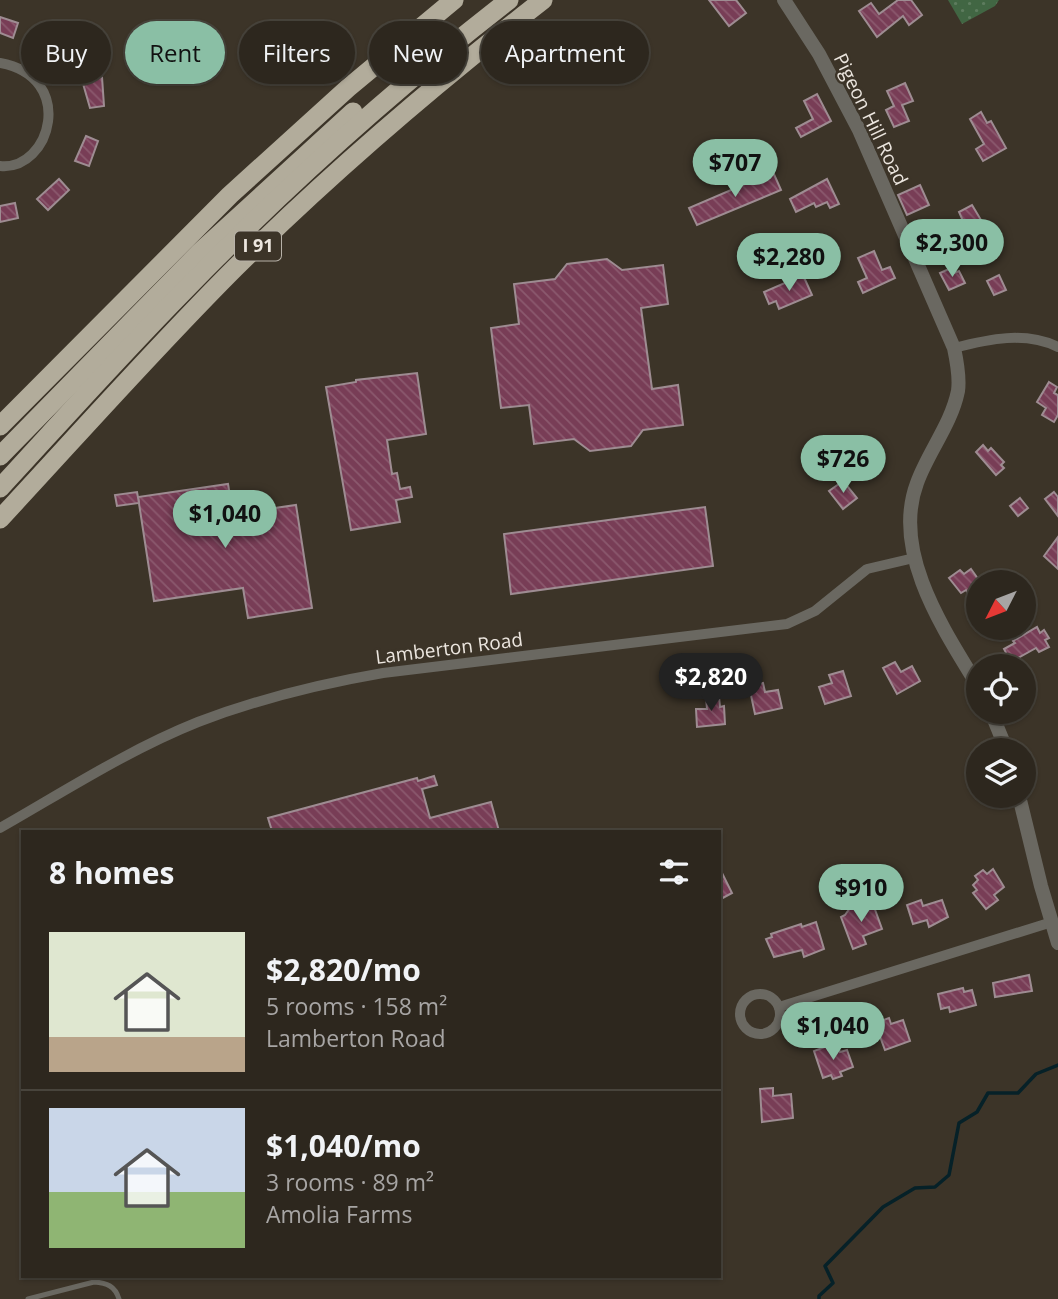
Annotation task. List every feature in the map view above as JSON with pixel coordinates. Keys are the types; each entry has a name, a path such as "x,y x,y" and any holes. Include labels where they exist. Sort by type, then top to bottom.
{"highway":[{"path":"0,426 160,262 246,180 348,88 454,0"},
{"path":"0,456 166,286 267,189 384,85 489,0"},
{"path":"0,488 150,325 270,206 369,115 509,0"},
{"name":"I 91","path":"0,519 172,332 278,226 394,120 543,0"}],"street":[{"name":"Pigeon Hill Road","path":"784,0 818,54 859,131 954,348 958,390 945,428 918,480 911,508 914,558 944,629 966,666"},
{"path":"0,63 30,73 44,89 49,102 49,118 36,150 26,160 0,166"},
{"path":"954,348 1025,336 1058,346"},
{"name":"Lamberton Road","path":"0,828 132,753 196,723 269,697 324,683 383,673 787,624 815,611 867,569 914,558"},
{"path":"1022,808 1058,943"},
{"path":"779,1007 1052,922"}],"lane":[{"path":"28,1299 94,1282 113,1287 119,1299"}],"green space":[{"path":"948,0 999,0 995,6 962,24"}],"building":[{"path":"709,0 736,0 746,13 729,26"},
{"path":"898,0 911,0 922,15 909,25 903,16 877,37 859,11 871,3 879,14"},
{"path":"0,17 18,23 13,38 0,33"},
{"path":"905,83 913,101 902,105 909,121 894,127 886,110 894,106 887,91"},
{"path":"83,84 102,84 104,106 90,108"},
{"path":"817,94 831,121 801,137 796,128 813,119 804,101"},
{"path":"981,112 987,123 991,121 1006,148 983,161 976,149 984,144 970,119"},
{"path":"86,136 98,141 89,166 75,161"},
{"path":"773,172 781,190 697,225 689,208"},
{"path":"59,179 69,190 48,210 37,199"},
{"path":"827,179 839,204 830,208 827,202 816,207 814,203 796,212 790,199"},
{"path":"920,185 929,205 907,215 898,195"},
{"path":"15,203 18,218 0,222 0,206"},
{"path":"972,205 990,235 977,242 970,228 967,230 959,212"},
{"path":"874,251 882,270 890,267 895,278 863,293 858,282 867,278 858,258"},
{"path":"607,259 622,270 663,265 668,304 641,308 652,389 678,385 683,425 643,430 631,446 590,451 574,439 534,444 529,405 501,408 491,328 519,324 514,284 555,279 567,264"},
{"path":"951,268 954,273 959,271 965,283 949,290 940,273"},
{"path":"803,275 812,295 779,309 776,301 769,304 764,292"},
{"path":"999,275 1006,290 994,295 987,281"},
{"path":"417,373 426,434 387,440 392,474 397,473 400,489 410,487 412,497 396,500 400,522 351,530 326,387 356,380"},
{"path":"1049,382 1057,387 1054,393 1058,395 1058,415 1054,422 1042,415 1046,408 1037,402"},
{"path":"983,445 988,451 991,448 1004,462 1001,465 1004,468 996,475 976,452"},
{"path":"843,481 857,498 843,509 829,491"},
{"path":"228,484 233,514 296,505 312,608 248,618 243,588 154,601 138,497"},
{"path":"137,492 139,503 117,506 115,495"},
{"path":"1054,492 1058,497 1058,516 1045,499"},
{"path":"1020,498 1028,508 1018,516 1010,506"},
{"path":"705,507 713,566 511,594 504,534"},
{"path":"1058,537 1058,569 1044,556"},
{"path":"960,570 964,574 966,573 966,590 961,593 949,578"},
{"path":"1036,628 1040,633 1044,630 1049,638 1045,640 1049,647 1039,652 1036,648 1025,654 1007,654 1004,649 1015,643 1015,640 1036,640"},
{"path":"895,662 901,672 912,666 920,681 897,694 883,668"},
{"path":"843,671 851,696 825,704 819,687 832,683 829,675"},
{"path":"763,683 765,692 778,690 782,708 755,714 749,686"},
{"path":"719,696 720,707 724,706 725,724 697,727 696,709 707,709 706,697"},
{"path":"434,776 437,785 422,789 430,818 491,802 499,830 272,830 268,818 417,778 418,781"},
{"path":"993,869 1004,887 994,895 998,900 986,909 973,893 977,890 973,885 978,880 975,876 983,870 987,874"},
{"path":"721,871 732,893 721,899"},
{"path":"921,900 923,906 942,900 948,917 929,927 927,920 913,924 907,905"},
{"path":"873,904 882,929 863,936 866,944 853,949 841,917 850,908 858,909"},
{"path":"816,922 824,949 804,957 802,950 774,957 766,939 772,937 771,934"},
{"path":"1029,975 1032,991 995,997 993,983"},
{"path":"963,988 964,992 972,990 976,1005 950,1012 949,1007 941,1009 938,994"},
{"path":"889,1018 891,1024 903,1020 910,1041 885,1050 875,1023"},
{"path":"827,1046 828,1050 838,1047 840,1052 847,1050 853,1067 840,1072 842,1076 833,1079 831,1075 823,1078 814,1051"},
{"path":"773,1088 773,1096 791,1094 793,1118 762,1122 760,1089"}],"waterway":[{"path":"819,1299 833,1283 825,1266 883,1207 915,1188 935,1187 949,1175 959,1123 977,1112 988,1093 1018,1093 1036,1074 1058,1065"}]}
